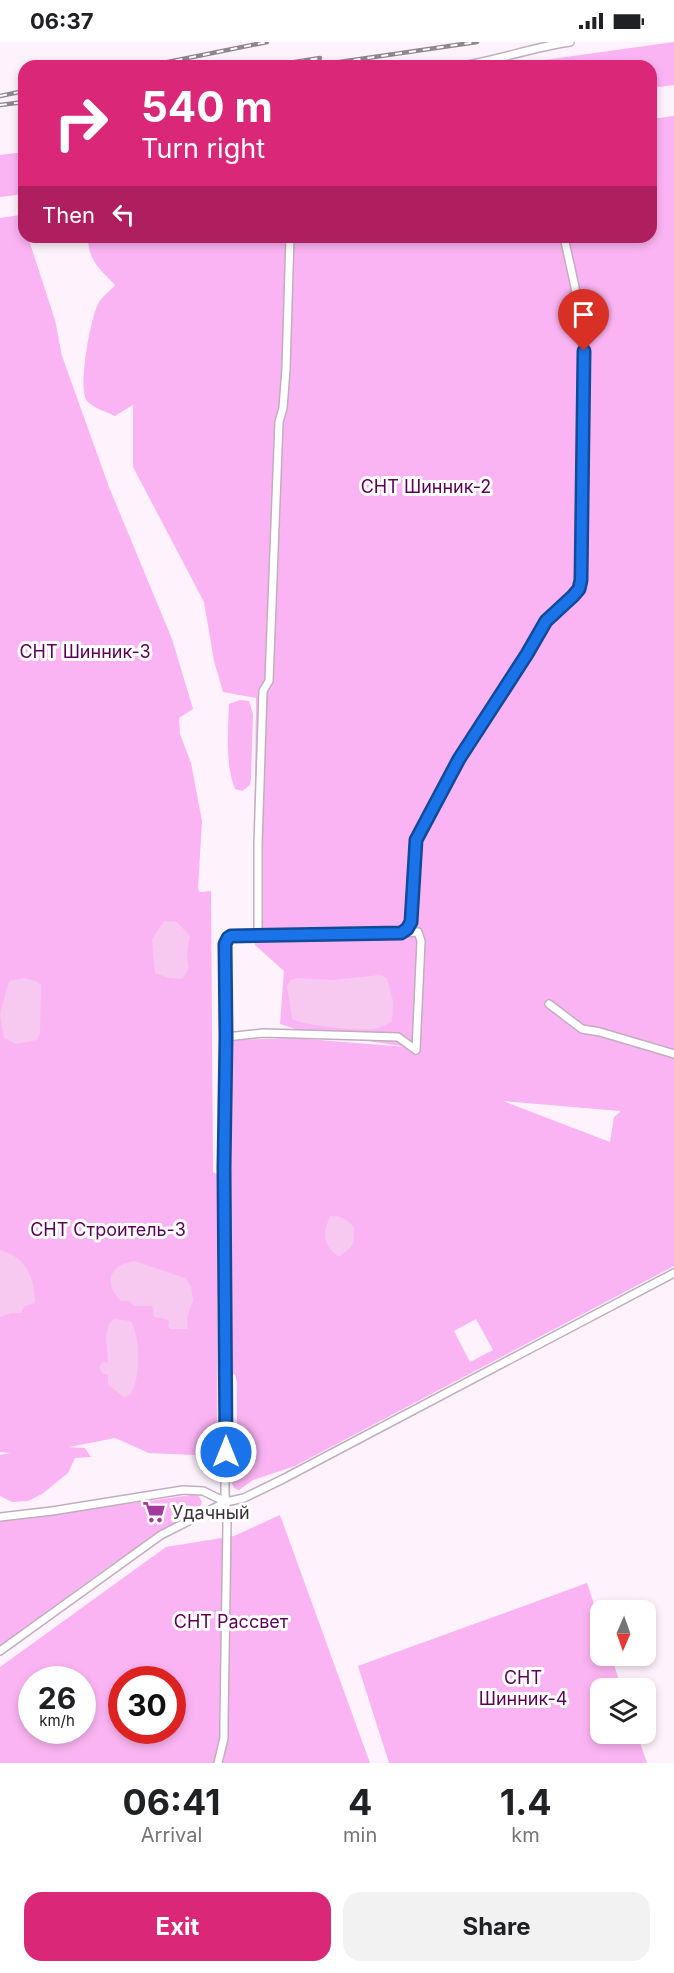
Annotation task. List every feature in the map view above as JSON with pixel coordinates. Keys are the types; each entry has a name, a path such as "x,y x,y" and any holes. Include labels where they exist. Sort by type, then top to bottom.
{"street":[{"path":"495,60 538,47 570,42"},
{"path":"258,935 258,844 263,691 269,681 279,422 283,408 286,369 290,243"},
{"path":"401,933 411,922 416,840 459,759 546,621 579,589 585,364 575,287 565,243"},
{"path":"218,1763 224,1738 225,944 231,936 418,932 421,941 417,1050 398,1037 264,1033 226,1037"},
{"path":"549,1004 582,1029 600,1032 674,1054"},
{"path":"0,1651 161,1535 226,1502 244,1498 283,1479 674,1273"},
{"path":"0,1517 183,1490 202,1491 226,1502"}],"green space":[{"path":"674,42 674,85 657,87 657,60 544,60"},
{"name":"СНТ Шинник-2","path":"674,116 674,1266 295,1466 253,1480 239,1490 234,1488 231,1481 230,1459 243,1451 237,1433 237,1382 235,1375 229,1371 230,1040 294,1038 407,1047 298,1030 280,1024 284,971 255,945 253,931 256,698 223,692 214,661 204,602 133,467 133,405 115,416 96,408 87,401 84,394 84,368 92,321 99,302 115,285 93,259 89,243 657,243 657,118","holes":["503,1101 620,1111 614,1117 610,1142","476,1319 493,1350 470,1362 454,1331"]},
{"path":"18,153 18,195 0,197 0,155"},
{"path":"18,215 18,243 30,243 55,320 62,356 109,487 172,639 193,709 179,718 180,734 191,763 202,821 198,889 200,892 211,891 213,1172 218,1175 217,1456 149,1453 115,1438 69,1447 85,1448 91,1457 75,1458 68,1473 42,1494 28,1501 12,1502 0,1496 0,1455 10,1453 0,1452 0,218"},
{"path":"240,700 249,701 253,714 250,785 242,791 235,789 228,747 229,704"},
{"path":"192,1495 199,1496 202,1502 195,1511 120,1559 0,1645 0,1521"},
{"name":"СНТ Рассвет","path":"280,1515 370,1763 0,1763 0,1667 166,1547 234,1536"},
{"name":"СНТ Шинник-4","path":"587,1583 593,1600 590,1600 590,1666 614,1666 618,1678 590,1678 590,1744 640,1744 647,1763 389,1763 358,1666"}],"shaded area":[{"path":"164,921 177,922 190,936 187,951 188,968 182,979 169,978 155,973 152,939"},
{"path":"380,975 387,978 393,1001 392,1022 374,1029 356,1029 320,1026 292,1019 287,986 291,980 298,978 332,980"},
{"path":"24,978 41,985 40,1033 37,1040 16,1044 4,1038 0,1014 9,981"},
{"path":"330,1216 344,1218 354,1227 352,1245 339,1257 327,1244 325,1234"},
{"path":"0,1250 16,1257 26,1268 33,1283 35,1303 25,1306 21,1313 0,1317"},
{"path":"134,1261 185,1278 191,1286 193,1300 187,1318 188,1329 170,1329 169,1321 154,1317 152,1306 134,1306 129,1301 121,1301 115,1294 111,1276 119,1266"},
{"path":"114,1319 131,1321 137,1338 137,1377 131,1394 124,1397 108,1385 108,1375 102,1373 99,1367 102,1363 108,1362 106,1336 110,1322"}],"railway":[{"path":"178,60 267,42"},
{"path":"353,60 477,42"},
{"path":"307,60 320,58"},
{"path":"0,96 18,92"},
{"path":"0,105 18,103"}],"place":[{"name":"Удачный","path":"154,1512"}],"route":[{"path":"226,1452 225,944 231,936 401,933 407,929 411,922 416,840 459,759 549,616 564,605 579,589 584,486 584,351"}],"park label":[{"name":"СНТ Шинник-3","path":"85,651"},
{"name":"СНТ Строитель-3","path":"108,1229"}]}
